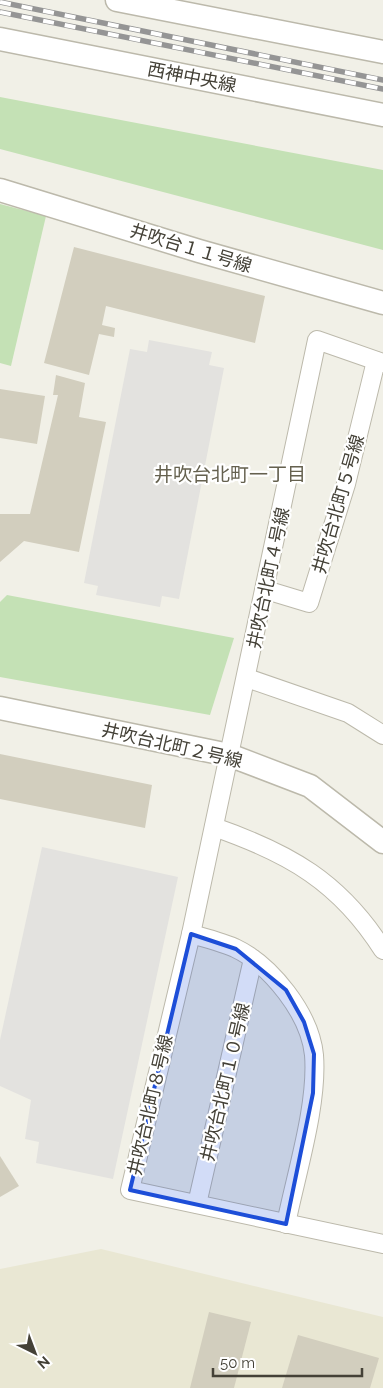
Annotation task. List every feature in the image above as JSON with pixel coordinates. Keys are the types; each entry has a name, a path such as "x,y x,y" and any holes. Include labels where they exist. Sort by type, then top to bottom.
{"street":[{"path":"116,0 383,52"},
{"name":"西神中央線","path":"0,39 383,115"},
{"name":"井吹台１１号線","path":"0,190 198,251 383,303"},
{"name":"井吹台北町４号線","path":"229,755 266,590 317,340 380,362"},
{"name":"井吹台北町５号線","path":"266,590 310,603 380,362"},
{"path":"247,678 348,713 383,734"},
{"name":"井吹台北町２号線","path":"0,708 229,755 310,786 383,842"},
{"name":"井吹台北町８号線","path":"229,755 191,934 130,1190 383,1244"},
{"path":"214,827 258,842 298,864 336,891 368,926 383,950"},
{"path":"191,934 236,949 253,959 286,990 304,1022 314,1054 313,1093 286,1224"},
{"name":"井吹台北町１０号線","path":"197,1204 253,959"}],"highlighted area":[{"path":"191,934 236,949 286,990 304,1022 314,1054 313,1093 286,1224 130,1190"}],"shaded area":[{"path":"149,340 212,352 209,365 224,368 179,599 162,596 160,607 96,595 98,586 84,583 130,349 147,352"},
{"path":"42,847 178,877 113,1179 36,1163 39,1142 25,1139 31,1100 0,1086 0,1040"},
{"path":"101,1249 383,1317 383,1388 0,1388 0,1269"}],"green space":[{"path":"0,97 383,170 383,250 0,149"},
{"path":"0,204 46,216 11,366 0,363"},
{"path":"7,595 234,638 210,715 0,677 0,602"}],"building":[{"path":"74,247 265,296 255,343 106,306 102,325 115,328 114,337 99,334 89,375 44,363"},
{"path":"56,375 85,383 79,417 106,422 79,552 24,541 0,562 0,514 30,514 58,395 53,395"},
{"path":"0,389 45,396 37,444 0,438"},
{"path":"0,754 152,785 145,828 0,799"},
{"path":"0,1156 19,1186 0,1197"},
{"path":"209,1312 251,1322 234,1388 190,1388"},
{"path":"298,1335 379,1358 370,1388 282,1388"}],"railway":[{"path":"0,2 383,80"},
{"path":"0,12 383,89"}],"district":[{"name":"井吹台北町一丁目","path":"230,474"}]}
